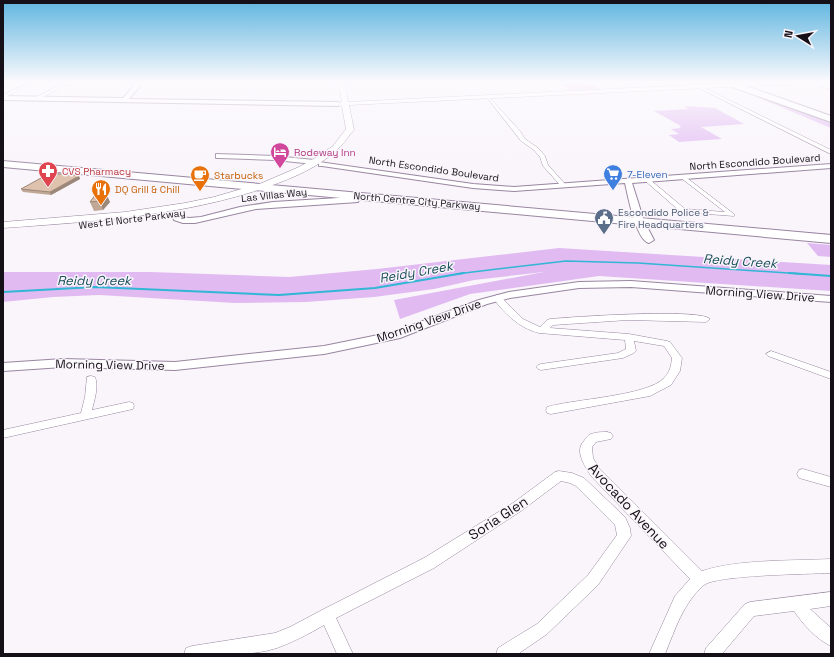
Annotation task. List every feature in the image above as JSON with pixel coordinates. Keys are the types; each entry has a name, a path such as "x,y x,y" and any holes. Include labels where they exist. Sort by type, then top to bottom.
{"highway":[{"path":"814,113 831,119"},
{"name":"North Centre City Parkway","path":"3,159 273,186 380,200 831,231"},
{"name":"North Centre City Parkway","path":"3,164 259,187 285,184 638,218 797,240 831,239"},
{"path":"359,202 380,200"}],"main road":[{"path":"339,113 341,130 345,135"},
{"name":"West El Norte Parkway","path":"285,184 337,151 338,145 350,130 347,113"},
{"name":"West El Norte Parkway","path":"3,231 122,222 178,214 231,202 273,186 318,163"},
{"name":"West El Norte Parkway","path":"3,225 158,212 210,201 259,187"}],"street":[{"path":"501,113 523,140 536,149 543,157 545,164 563,185"},
{"path":"752,113 831,152"},
{"name":"North Escondido Boulevard","path":"219,156 276,158 494,188 514,189 831,166"},
{"path":"646,179 683,211 732,215 683,177"},
{"path":"628,181 638,218 649,240"},
{"name":"Las Villas Way","path":"178,214 177,218 184,221 196,221 236,210 255,207 359,202"},
{"name":"Morning View Drive","path":"3,367 63,363 175,366 324,350 396,335 509,294 579,285 631,284 831,299"},
{"path":"497,298 521,323 529,327 544,330 629,337 667,344 677,358 675,370 667,382 646,393 551,410"},
{"path":"544,330 550,322 585,318 667,316 706,319"},
{"path":"541,368 620,356 630,351 629,337"},
{"path":"770,354 831,376"},
{"path":"85,416 90,397 91,380"},
{"path":"3,434 129,406"},
{"name":"Avocado Avenue","path":"607,436 594,438 586,446 587,460 595,472 700,579"},
{"path":"803,474 831,482"},
{"name":"Soria Glen","path":"192,654 275,641 295,633 429,563 517,507 559,476 572,478 580,482 620,521 624,536 593,580 542,629 504,654"},
{"path":"657,654 680,601 700,579 716,574 831,566"},
{"path":"712,654 750,609 831,600"},
{"path":"797,603 808,618 831,638"},
{"path":"327,615 345,654"}],"shaded area":[{"path":"657,113 723,113 744,124 701,127 722,139 679,142 669,135 679,134 671,129 681,128 679,127 681,126"},
{"path":"794,113 807,113 817,116 831,123 831,128"},
{"path":"695,223 831,234 831,237"},
{"path":"807,243 831,245 831,257 818,256"},
{"path":"559,248 831,265 831,291 599,276 470,294 400,319 394,300 544,272 474,280 434,289 374,297 306,302 235,303 99,295 53,297 3,302 3,272 151,272 289,277 377,269"}],"building":[{"name":"CVS Pharmacy","path":"50,173 79,176 50,192 21,189"},
{"path":"106,193 100,201 90,202 96,194"}],"waterway":[{"name":"Reidy Creek","path":"463,273 566,261 638,263 803,274"},
{"name":"Reidy Creek","path":"3,292 95,287 279,295 375,288 463,273"},
{"name":"Reidy Creek","path":"456,274 463,273"},
{"name":"Reidy Creek","path":"789,273 803,274"},
{"name":"Reidy Creek","path":"803,274 831,276"}],"place":[{"name":"Rodeway Inn","path":"280,169"},
{"name":"CVS Pharmacy","path":"48,188"},
{"name":"7-Eleven","path":"613,191"},
{"name":"Starbucks","path":"200,192"},
{"name":"DQ Grill & Chill","path":"101,206"},
{"name":"Escondido Police & Fire Headquarters","path":"604,235"}]}
